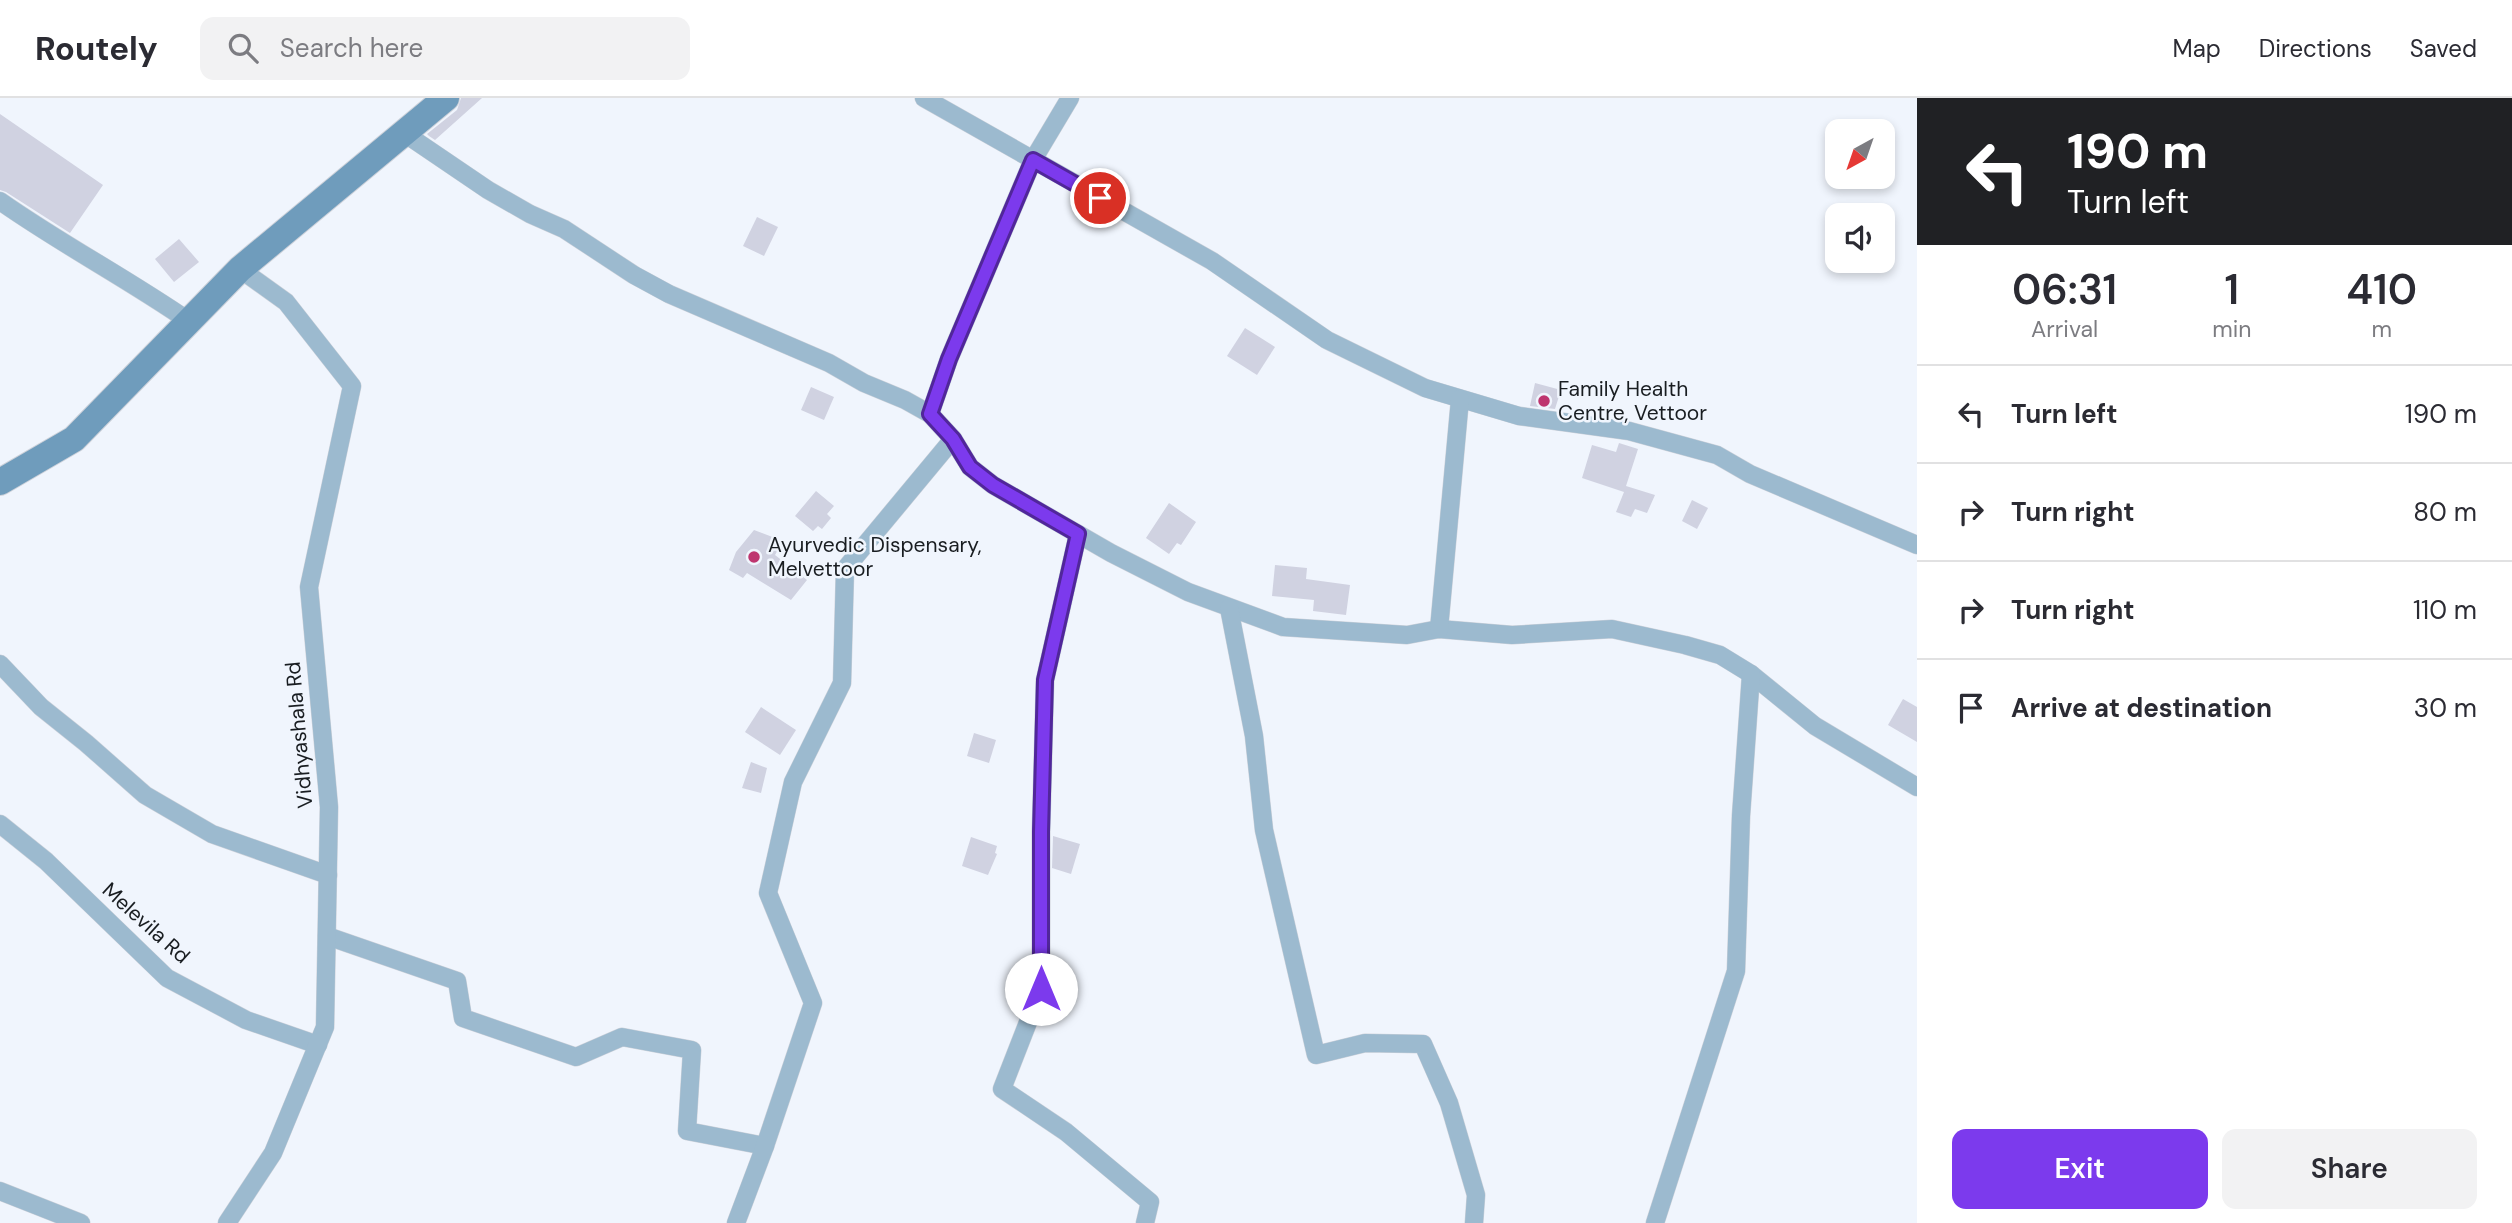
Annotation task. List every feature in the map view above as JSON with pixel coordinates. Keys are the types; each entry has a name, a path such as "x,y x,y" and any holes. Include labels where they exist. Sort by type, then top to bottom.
{"main road":[{"path":"0,482 74,439 240,269 446,98"}],"street":[{"path":"925,98 1212,261 1327,340 1424,388 1519,416 1629,431 1717,456 1750,474 1917,545"},
{"path":"930,414 949,359 1033,160 1070,98"},
{"path":"404,133 488,190 530,214 564,229 634,275 669,294 829,363 930,414 953,439 970,467 993,485 1164,580 1229,608 1283,626 1407,635 1439,629 1512,635 1612,629 1685,645 1720,655 1751,674 1815,726 1917,787"},
{"path":"0,201 190,322"},
{"name":"Vidhyashala Rd","path":"227,1223 273,1153 325,1027 329,807 309,587 352,386 286,302 240,269"},
{"path":"1439,629 1460,399"},
{"path":"736,1223 813,1003 768,893 793,782 842,683 845,569 953,439"},
{"path":"1078,534 1045,680 1041,989 1002,1089 1066,1132 1150,1202 1145,1223"},
{"path":"1229,608 1254,736 1264,830 1316,1055 1365,1043 1423,1044 1449,1103 1476,1195 1474,1223"},
{"path":"0,664 41,707 145,795 212,834 328,875"},
{"path":"1655,1223 1736,971 1741,816 1751,674"},
{"name":"Melevila Rd","path":"0,824 46,861 167,978 246,1020 318,1045"},
{"path":"327,936 457,981 463,1018 576,1057 622,1037 692,1050 687,1131 765,1146"},
{"path":"0,1191 81,1223"}],"building":[{"path":"461,98 482,98 435,140 429,136 427,134 457,110"},
{"path":"0,114 103,185 70,233 0,190"},
{"path":"757,217 778,227 764,256 743,246"},
{"path":"179,239 199,262 174,282 155,259"},
{"path":"1245,328 1275,347 1257,375 1227,356"},
{"name":"Family Health Centre, Vettoor","path":"1535,383 1561,390 1555,409 1530,406"},
{"path":"811,387 834,397 824,420 801,410"},
{"path":"1619,443 1638,449 1626,486 1655,495 1647,513 1635,509 1631,517 1616,512 1624,492 1582,478 1592,445 1616,452"},
{"path":"816,491 834,506 827,514 831,518 822,529 818,526 813,531 795,516"},
{"path":"1692,500 1708,508 1697,529 1682,521"},
{"path":"1169,503 1196,522 1181,545 1177,543 1169,554 1146,538"},
{"path":"754,530 783,541 775,555 807,580 791,600 747,573 743,578 729,570 736,552"},
{"path":"1275,565 1307,568 1306,579 1350,585 1346,615 1313,611 1314,600 1272,596"},
{"path":"1903,699 1917,707 1917,742 1888,725"},
{"path":"761,707 796,730 780,755 745,732"},
{"path":"974,733 996,740 989,763 967,756"},
{"path":"751,762 767,768 761,793 742,788"},
{"path":"1053,836 1080,844 1071,874 1052,868"},
{"path":"971,837 997,846 997,854 988,875 962,866"}],"place":[{"name":"Family Health Centre, Vettoor","path":"1544,401"},
{"name":"Ayurvedic Dispensary, Melvettoor","path":"754,557"}],"route":[{"path":"1041,989 1045,680 1078,534 993,485 970,467 953,439 930,414 949,359 1033,160 1100,198"}]}
